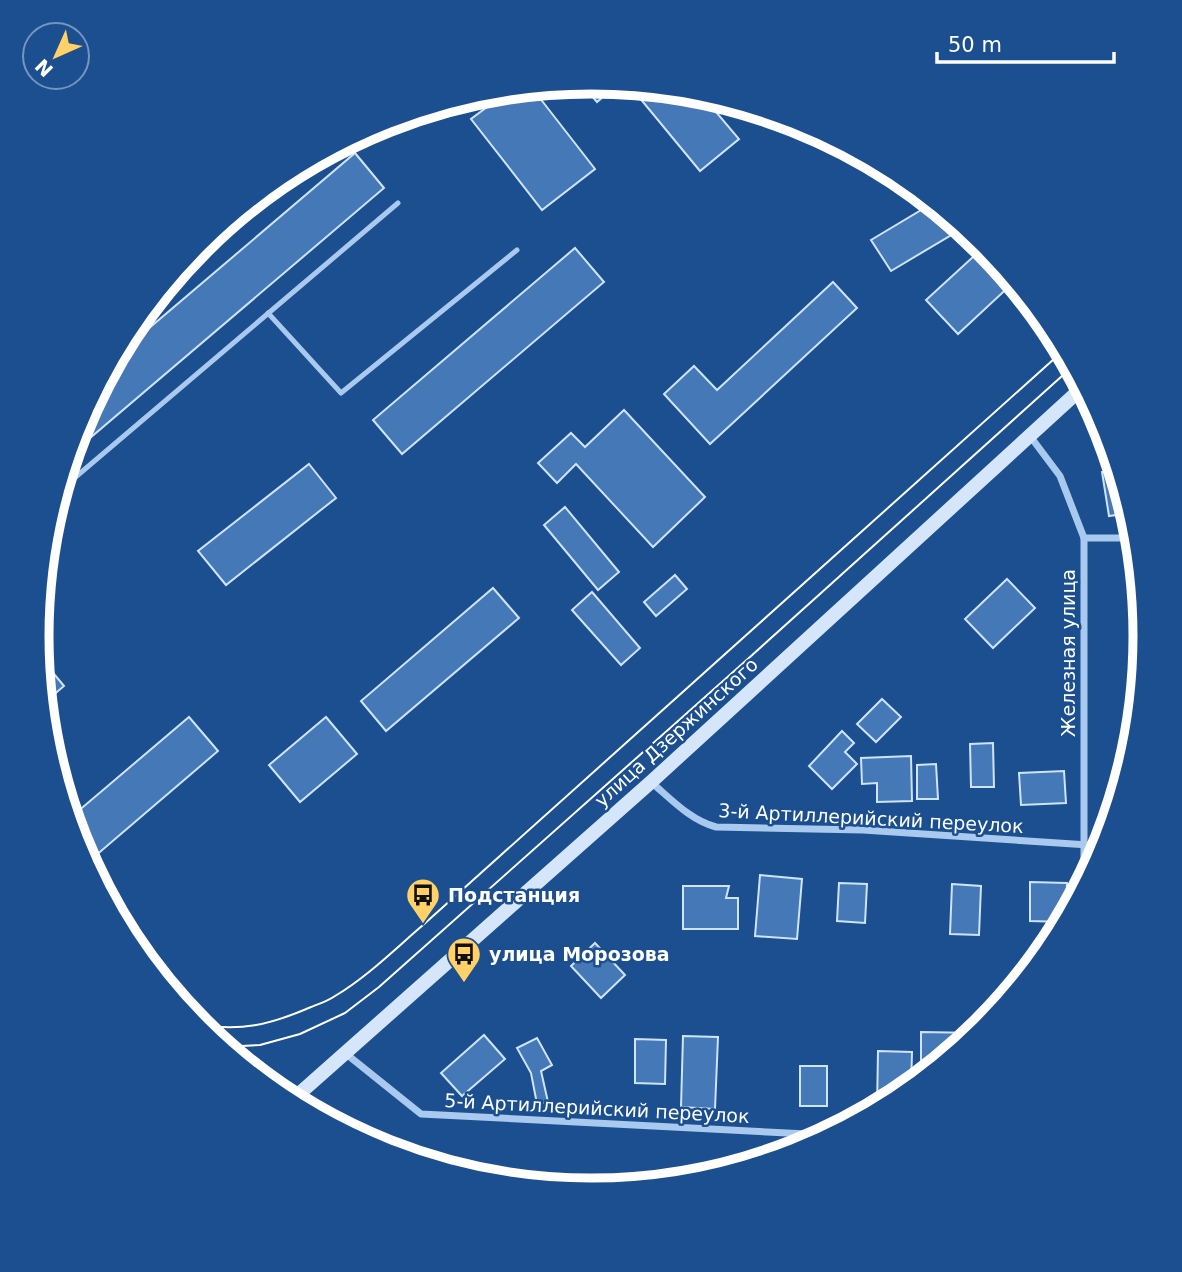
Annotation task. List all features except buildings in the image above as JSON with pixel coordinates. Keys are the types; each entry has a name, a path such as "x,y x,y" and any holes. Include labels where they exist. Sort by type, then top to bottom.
{"main road":[{"name":"улица Дзержинского","path":"300,1093 651,782 1076,394"}],"street":[{"name":"Железная улица","path":"1030,436 1060,475 1084,538 1083,862"},
{"path":"1084,538 1124,538"},
{"name":"3-й Артиллерийский переулок","path":"651,782 690,815 716,827 863,830 1091,846"},
{"name":"5-й Артиллерийский переулок","path":"344,1053 421,1114 805,1134"}],"lane":[{"path":"72,480 398,203"},
{"path":"268,313 341,393 517,250"}],"tram line":[{"path":"216,1026 255,1025 296,1013 326,1001 358,980 423,925 1056,358"},
{"path":"238,1046 260,1045 300,1034 345,1013 379,987 1065,374"}],"place":[{"name":"Подстанция","path":"423,925"},
{"name":"улица Морозова","path":"464,984"}]}
